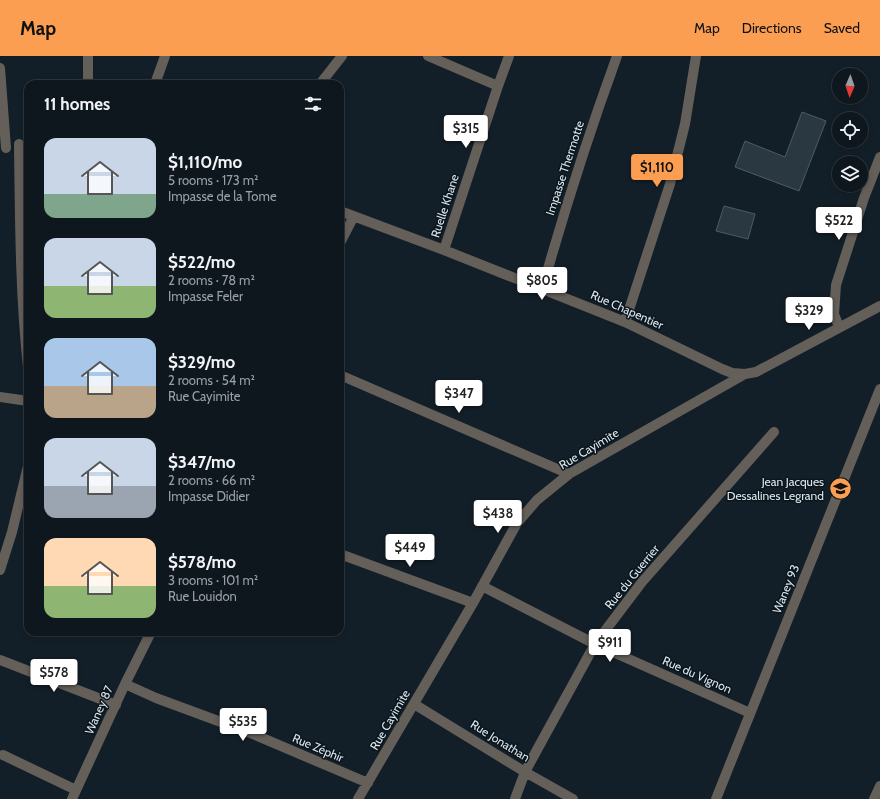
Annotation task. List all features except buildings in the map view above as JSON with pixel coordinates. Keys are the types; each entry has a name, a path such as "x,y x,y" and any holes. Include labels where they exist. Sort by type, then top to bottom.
{"street":[{"path":"88,56 88,80"},
{"path":"156,80 165,56"},
{"path":"323,80 342,56"},
{"path":"428,56 498,86"},
{"name":"Ruelle Khane","path":"444,250 509,56"},
{"name":"Impasse Thermotte","path":"542,290 585,147 617,56"},
{"path":"625,322 670,184 685,124 696,56"},
{"path":"0,68 3,149 24,144 20,237 24,304"},
{"path":"839,327 834,314 836,285 864,198 880,157"},
{"name":"Rue Chapentier","path":"344,212 444,250 625,322 722,370 732,374 745,374"},
{"path":"344,235 354,216"},
{"name":"Rue Cayimite","path":"358,799 473,603 517,523 537,500 569,474 745,374 756,372 880,306"},
{"path":"344,378 569,474"},
{"name":"Waney 93","path":"716,799 880,390"},
{"path":"0,397 24,400"},
{"name":"Rue du Guerrier","path":"515,799 526,772 595,644 642,582 774,432"},
{"path":"0,570 12,532 24,482"},
{"path":"344,555 473,603"},
{"name":"Rue du Vignon","path":"482,586 595,644 750,713"},
{"name":"Waney 87","path":"74,795 125,684 149,636"},
{"path":"0,660 116,706"},
{"name":"Rue Zéphir","path":"125,684 156,698 248,732 368,783"},
{"name":"Rue Jonathan","path":"414,704 573,799"},
{"path":"3,755 74,795"},
{"path":"874,799 880,786"}],"place":[{"name":"Jean Jacques Dessalines Legrand","path":"840,489"}]}
